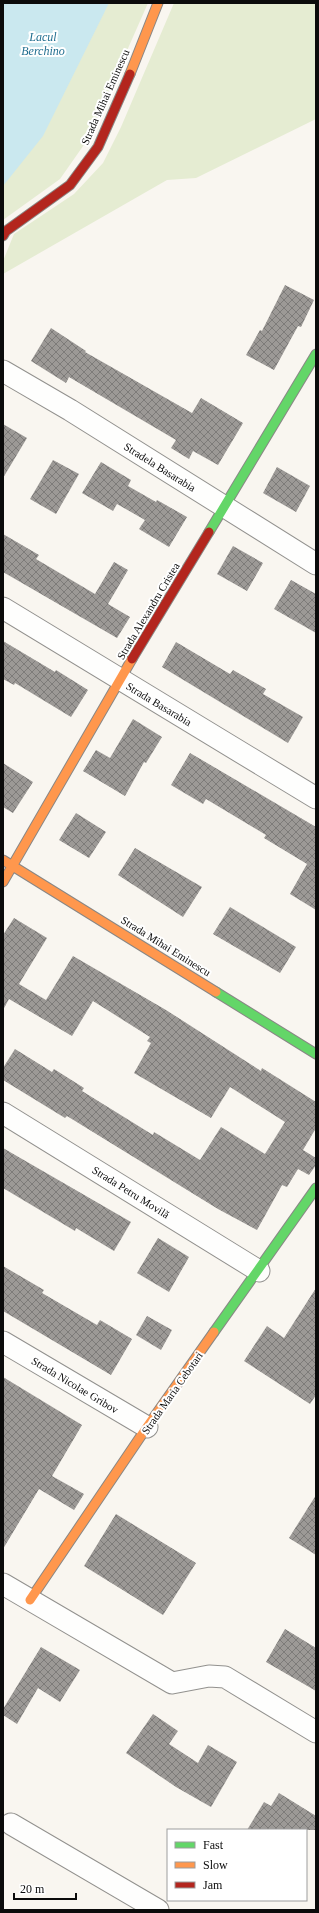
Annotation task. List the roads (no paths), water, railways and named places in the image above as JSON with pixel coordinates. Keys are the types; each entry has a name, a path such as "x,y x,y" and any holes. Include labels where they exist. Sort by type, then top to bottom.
{"street":[{"name":"Strada Mihai Eminescu","path":"3,236 6,231 70,185 98,147 158,3"},
{"name":"Strada Alexandru Cristea","path":"3,882 120,680 316,354"},
{"name":"Stradela Basarabia","path":"3,371 70,410 316,564"},
{"name":"Strada Basarabia","path":"3,608 316,798"},
{"name":"Strada Mihai Eminescu","path":"3,860 316,1054"},
{"name":"Strada Petru Movilă","path":"3,1113 259,1270"},
{"name":"Strada Maria Cebotari","path":"30,1600 147,1428 316,1188"},
{"name":"Strada Nicolae Gribov","path":"3,1342 147,1428"},
{"path":"3,1584 172,1683 209,1676 225,1677 316,1732"},
{"path":"10,1824 158,1910"}],"water":[{"name":"Lacul Berchino","path":"3,3 109,3 43,136 3,186"}]}
